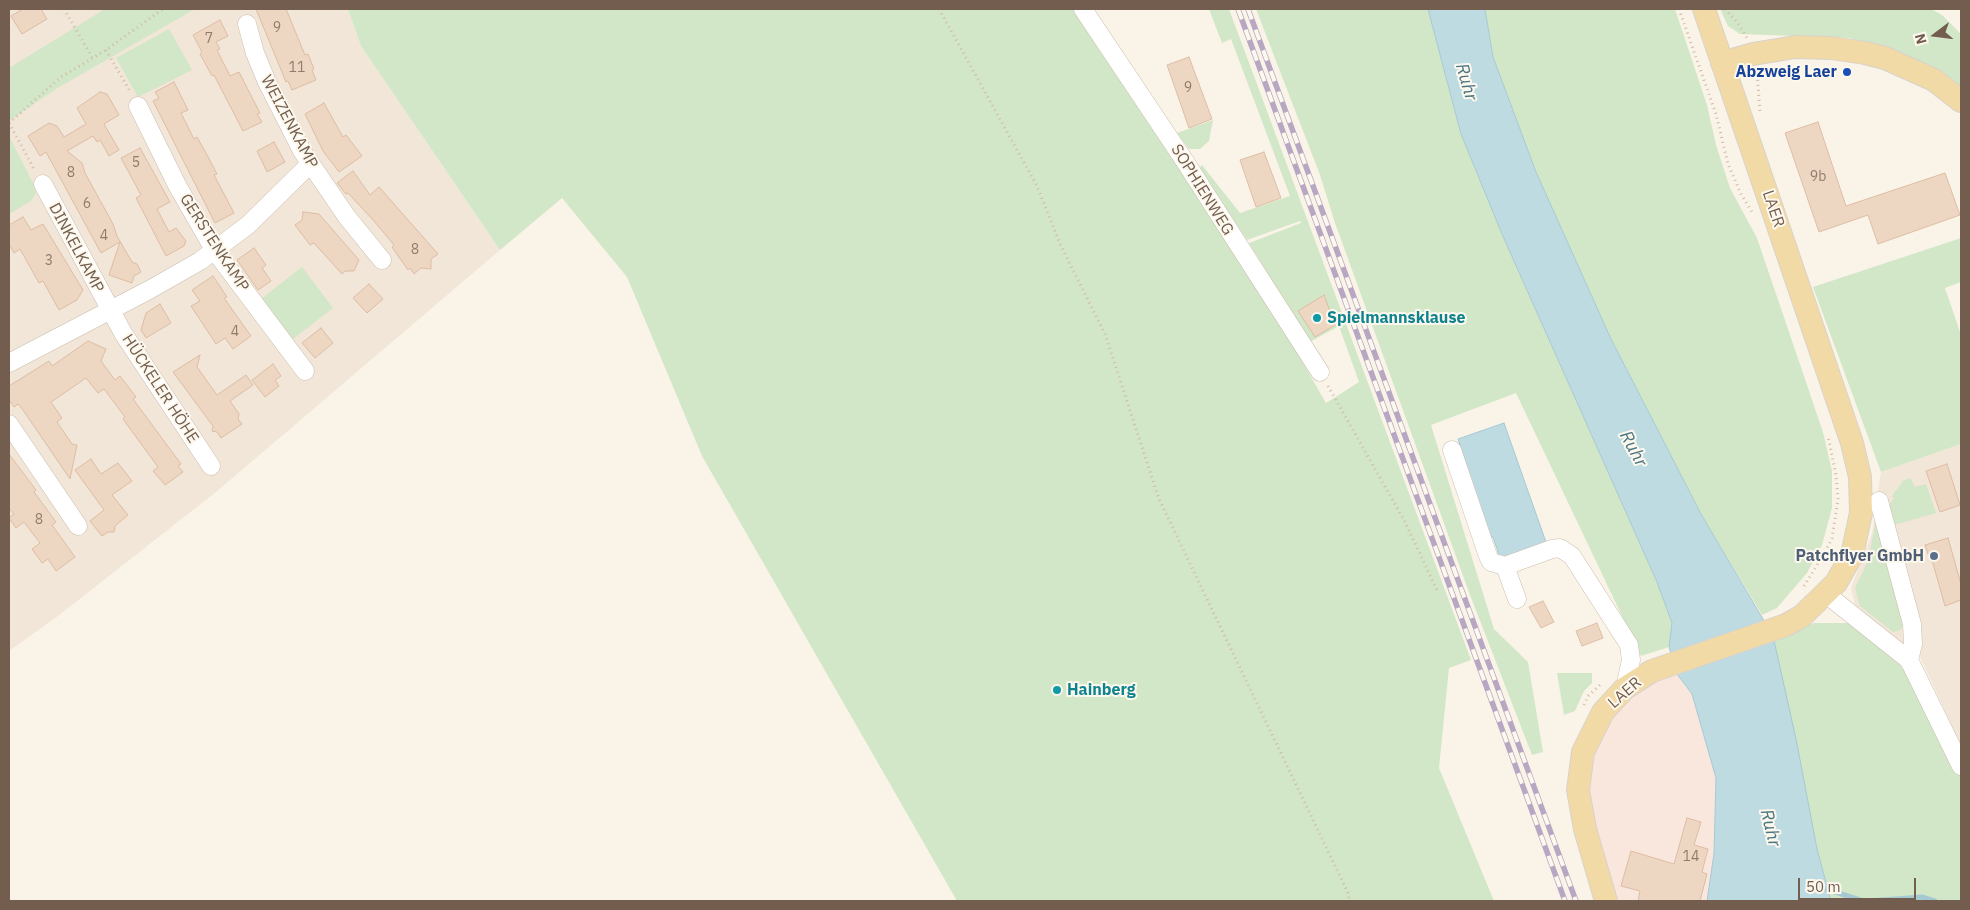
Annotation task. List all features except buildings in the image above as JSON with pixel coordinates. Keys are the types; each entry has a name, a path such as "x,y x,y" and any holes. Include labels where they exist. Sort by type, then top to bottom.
{"main road":[{"name":"LAER","path":"1606,901 1581,814 1578,790 1579,768 1585,744 1596,722 1609,704 1625,688 1661,667 1774,630 1802,616 1836,583 1852,555 1861,513 1860,477 1843,413 1704,9"},
{"path":"1722,63 1753,54 1796,48 1831,48 1865,53 1885,58 1934,80 1961,101"}],"street":[{"name":"SOPHIENWEG","path":"1083,9 1186,163 1320,372"},
{"name":"WEIZENKAMP","path":"247,24 255,53 267,82 310,164 382,260"},
{"name":"GERSTENKAMP","path":"138,106 178,187 215,251 305,372"},
{"path":"9,363 170,279 215,251 260,214 310,164"},
{"name":"DINKELKAMP","path":"43,184 110,311"},
{"name":"HÜCKELER HÖHE","path":"110,311 161,393 211,466"},
{"path":"9,424 78,526"},
{"path":"1452,450 1491,562 1505,566 1552,549 1560,548 1572,556 1630,645 1631,660 1625,688"},
{"path":"1879,501 1912,624 1913,644 1909,660"},
{"path":"1505,566 1517,600"},
{"path":"1826,594 1909,660 1961,766"}],"path":[{"path":"64,9 92,57"},
{"path":"43,184 9,123 54,83 92,57 106,50 163,9"},
{"path":"939,9 1037,186 1061,246 1105,334 1159,499 1349,895 1348,901"},
{"path":"1679,9 1716,114 1728,164 1741,194 1755,219"},
{"path":"106,50 138,106"},
{"path":"1320,372 1404,520 1437,590"},
{"path":"1804,587 1832,538 1838,499 1836,475 1826,427"}],"shaded area":[{"path":"9,9 348,9 361,46 500,250 216,492 58,616 9,651"},
{"path":"1961,444 1961,745 1919,655 1856,609 1851,588 1872,534 1881,472"},
{"path":"1677,674 1692,694 1716,778 1714,854 1707,901 1615,901 1592,827 1588,777 1594,744 1611,716 1638,689 1663,677"}],"green space":[{"path":"105,9 195,9 56,89 9,121 9,68"},
{"path":"348,9 1076,9 1257,283 1326,403 1359,382 1339,326 1310,342 1249,243 1301,223 1300,221 1247,240 1199,168 1202,165 1240,213 1290,196 1231,39 1222,43 1209,9 1229,9 1471,660 1449,668 1439,768 1494,901 957,901 702,456 627,277 562,198 500,250 361,46"},
{"path":"1256,9 1428,9 1461,134 1502,234 1657,582 1672,623 1669,647 1641,656 1516,393 1431,425 1494,629 1528,662 1543,752 1532,755 1470,595 1335,223 1320,175"},
{"path":"1485,9 1675,9 1707,105 1716,145 1730,188 1757,238 1823,432 1832,471 1832,508 1822,545 1807,573 1777,608 1762,615 1701,514 1611,339 1536,172 1493,57"},
{"path":"1720,9 1931,9 1942,15 1961,34 1961,89 1891,51 1849,38 1740,34 1728,26"},
{"path":"169,29 192,70 138,97 116,58"},
{"path":"1213,120 1209,141 1200,149 1189,149 1177,133"},
{"path":"9,136 34,185 36,193 31,201 9,214"},
{"path":"1961,238 1961,282 1945,288 1961,335 1961,444 1881,472 1813,287"},
{"path":"302,267 333,308 288,343 257,302"},
{"path":"1910,478 1915,487 1926,484 1936,513 1894,525 1889,505 1894,498 1892,496 1903,481"},
{"path":"1877,515 1906,620 1900,630 1893,632 1860,606 1855,588 1868,561"},
{"path":"1814,623 1849,623 1900,665 1926,699 1961,777 1961,901 1831,901 1817,849 1773,636"},
{"path":"1557,673 1592,673 1592,683 1584,691 1575,711 1564,715"}],"water":[{"name":"Ruhr","path":"1428,9 1485,9 1493,57 1536,172 1611,339 1701,514 1773,636 1796,739 1817,849 1831,901 1707,901 1714,854 1716,778 1692,694 1677,674 1669,647 1672,623 1657,582 1502,234 1461,134"},
{"path":"1504,423 1547,545 1501,561 1493,537 1487,539 1462,468 1467,466 1458,439"}],"waterway":[{"path":"1823,888 1863,901"},
{"path":"1868,901 1922,897 1935,901"}],"railway":[{"path":"1238,9 1565,901"},
{"path":"1248,9 1576,901"}],"place":[{"name":"Abzweig Laer","path":"1847,72"},
{"name":"Spielmannsklause","path":"1317,318"},
{"name":"Patchflyer GmbH","path":"1934,556"},
{"name":"Hainberg","path":"1057,690"}]}
